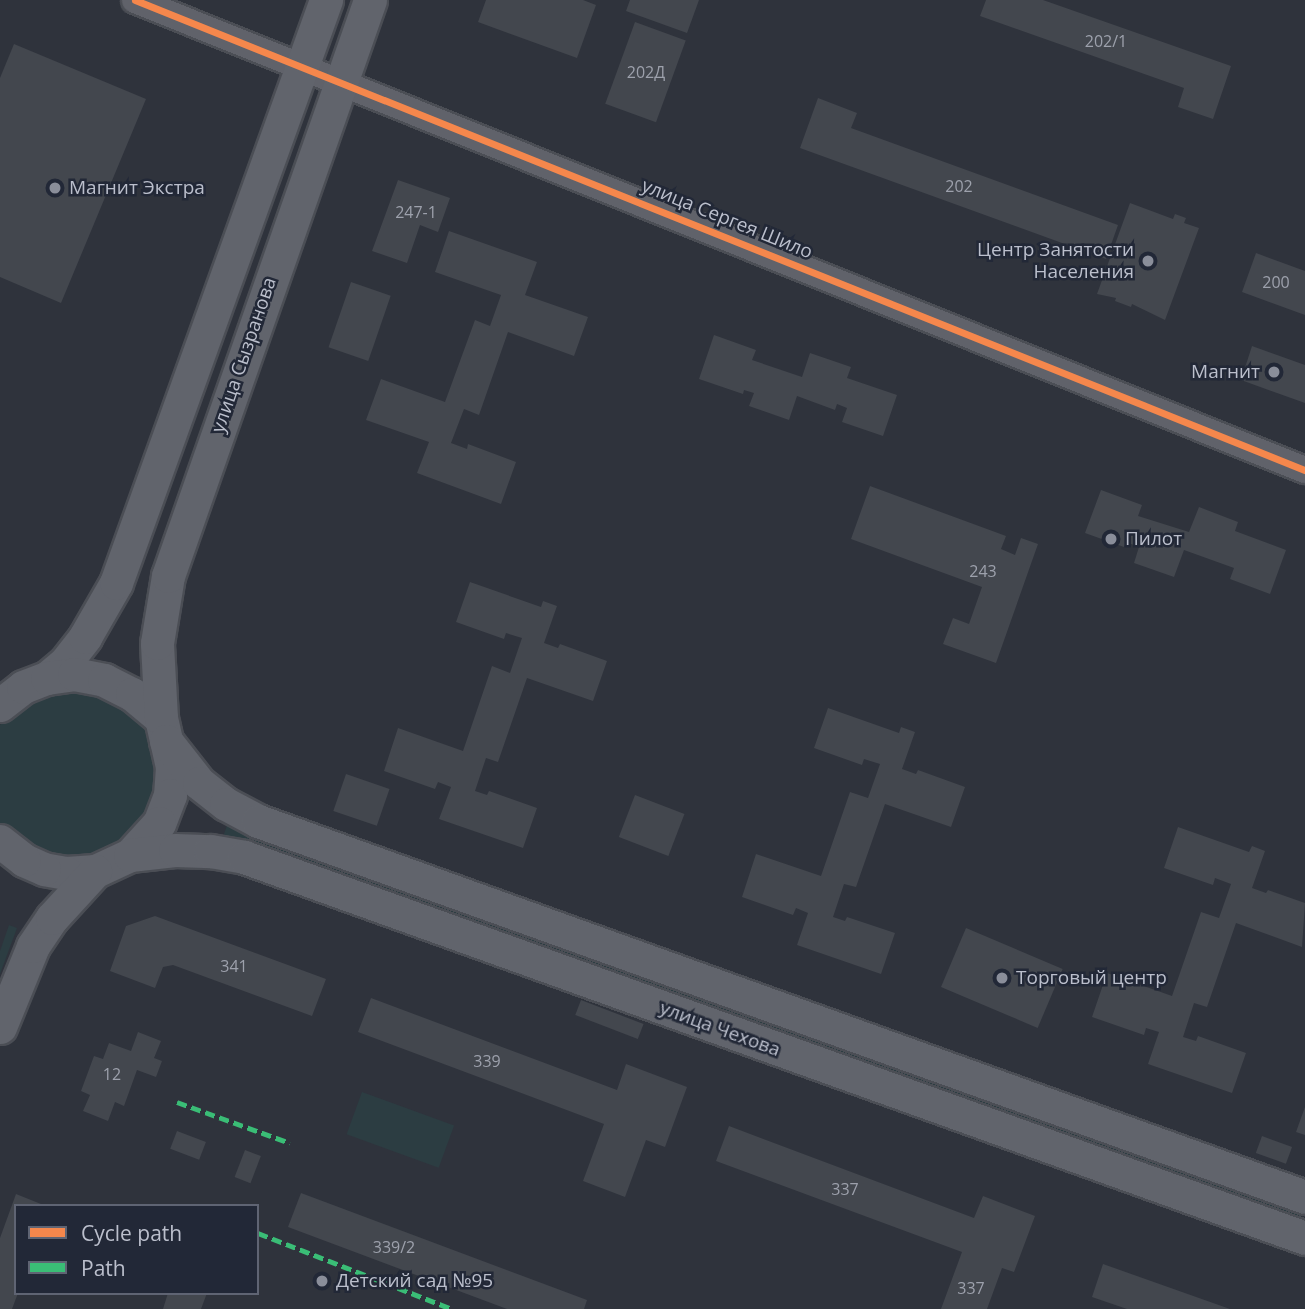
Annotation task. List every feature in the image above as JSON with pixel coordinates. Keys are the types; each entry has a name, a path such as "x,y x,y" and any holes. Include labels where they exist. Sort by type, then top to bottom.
{"main road":[{"path":"18,691 65,663 85,637 116,583 326,0"},
{"name":"улица Сызранова","path":"130,855 159,824 170,795 172,767 163,730 157,643 160,607 168,576 370,0"},
{"path":"18,691 74,674 104,680 132,694 163,730 199,783 226,804 258,821 1305,1197"},
{"path":"0,841 24,860 44,869 66,873 95,871 130,855"},
{"name":"улица Чехова","path":"130,855 175,850 211,851 244,858 1305,1238"},
{"path":"0,1027 33,946 52,918 95,871"}],"street":[{"name":"улица Сергея Шило","path":"135,0 1305,470"}],"shaded area":[{"path":"74,687 125,705 145,725 156,746 159,794 124,848 92,862 47,860 0,825 0,725 28,698"},
{"path":"229,820 1303,1211 1296,1232 221,841"},
{"path":"9,925 17,928 0,974 0,951"},
{"path":"362,1092 454,1126 439,1168 347,1134"}],"building":[{"path":"486,0 583,0 596,5 577,58 478,22"},
{"path":"630,0 699,0 687,33 626,11"},
{"path":"986,0 1043,0 1231,66 1213,119 1178,107 1184,88 980,16"},
{"path":"635,22 686,40 656,122 605,104"},
{"name":"Магнит Экстра","path":"14,44 146,99 61,303 0,277 0,78"},
{"path":"818,98 857,113 851,128 1118,225 1106,259 800,148"},
{"path":"398,180 450,198 438,232 420,225 407,263 372,251"},
{"name":"Центр Занятости Населения","path":"1130,203 1173,219 1175,214 1186,218 1184,223 1199,228 1165,320 1132,304 1131,307 1115,301 1116,298 1097,294"},
{"path":"449,231 537,262 525,295 588,317 574,356 508,332 479,415 464,409 451,443 467,449 468,444 516,462 501,504 417,473 429,442 366,420 381,379 445,402 475,320 490,326 501,295 435,272"},
{"path":"1256,253 1305,271 1305,315 1242,292"},
{"path":"351,282 391,296 368,361 329,347"},
{"path":"714,335 756,350 752,360 802,377 810,353 851,367 847,378 897,395 883,436 842,422 847,408 837,404 835,410 797,396 789,420 749,406 754,393 744,390 743,394 699,379"},
{"name":"Магнит","path":"1252,346 1305,365 1305,403 1241,380"},
{"path":"870,486 1006,536 1001,549 1015,555 1021,538 1038,544 996,663 943,644 953,618 969,624 982,587 851,539"},
{"path":"1101,490 1142,505 1138,516 1189,532 1199,507 1238,522 1235,531 1286,550 1270,594 1230,579 1234,568 1184,550 1174,577 1134,563 1139,547 1126,542 1124,547 1085,533"},
{"path":"470,582 541,607 543,601 557,606 544,643 558,648 560,644 607,661 593,701 527,678 498,762 486,758 475,791 487,795 489,791 537,808 523,848 439,819 451,787 438,782 435,789 384,771 398,728 463,751 492,666 510,673 522,638 506,633 504,639 456,622"},
{"path":"828,708 899,733 901,727 915,732 902,769 916,774 918,770 965,787 951,827 885,804 856,887 844,884 833,917 845,921 847,917 895,933 881,974 797,945 808,913 796,908 793,915 742,897 756,854 821,876 850,792 868,798 880,764 864,759 862,765 814,748"},
{"path":"346,774 389,789 377,826 333,811"},
{"path":"635,795 684,814 668,856 619,837"},
{"path":"1178,827 1249,852 1252,846 1265,851 1252,888 1266,893 1268,890 1305,903 1302,947 1236,923 1207,1007 1194,1003 1183,1037 1196,1041 1198,1036 1246,1053 1232,1093 1148,1064 1159,1032 1146,1028 1144,1035 1092,1017 1107,973 1172,996 1201,912 1219,918 1231,884 1215,878 1213,885 1164,868"},
{"path":"155,916 326,979 312,1016 173,965 163,967 155,988 110,971 126,926"},
{"name":"Торговый центр","path":"966,928 1063,969 1038,1028 941,987"},
{"path":"371,998 617,1090 626,1064 687,1087 665,1147 646,1140 625,1197 583,1181 604,1124 358,1032"},
{"path":"581,1000 644,1024 638,1039 575,1015"},
{"path":"138,1032 161,1041 154,1058 162,1061 156,1077 137,1070 124,1106 115,1102 108,1121 83,1111 90,1095 81,1091 94,1056 103,1059 109,1043 131,1051"},
{"path":"1305,1107 1305,1135 1296,1132"},
{"path":"729,1126 974,1218 983,1196 1035,1216 1014,1272 1002,1268 987,1309 941,1309 962,1252 716,1161"},
{"path":"177,1131 206,1142 199,1160 170,1149"},
{"path":"1262,1136 1292,1147 1286,1164 1256,1153"},
{"path":"245,1150 261,1156 250,1183 235,1177"},
{"path":"301,1193 587,1300 584,1309 507,1309 288,1227"},
{"path":"16,1194 41,1204 14,1204 14,1295 17,1295 12,1309 0,1309 0,1238"},
{"path":"1103,1264 1230,1309 1127,1309 1092,1297"},
{"path":"167,1295 206,1295 201,1309 163,1309"}],"marked path":[{"path":"177,1102 290,1143"},
{"path":"259,1233 452,1309"}],"cycle path":[{"path":"135,0 1305,470"}],"place":[{"name":"Магнит Экстра","path":"55,188"},
{"name":"Центр Занятости Населения","path":"1148,261"},
{"name":"Магнит","path":"1274,372"},
{"name":"Пилот","path":"1111,539"},
{"name":"Торговый центр","path":"1002,978"},
{"name":"Детский сад №95","path":"322,1281"}]}
